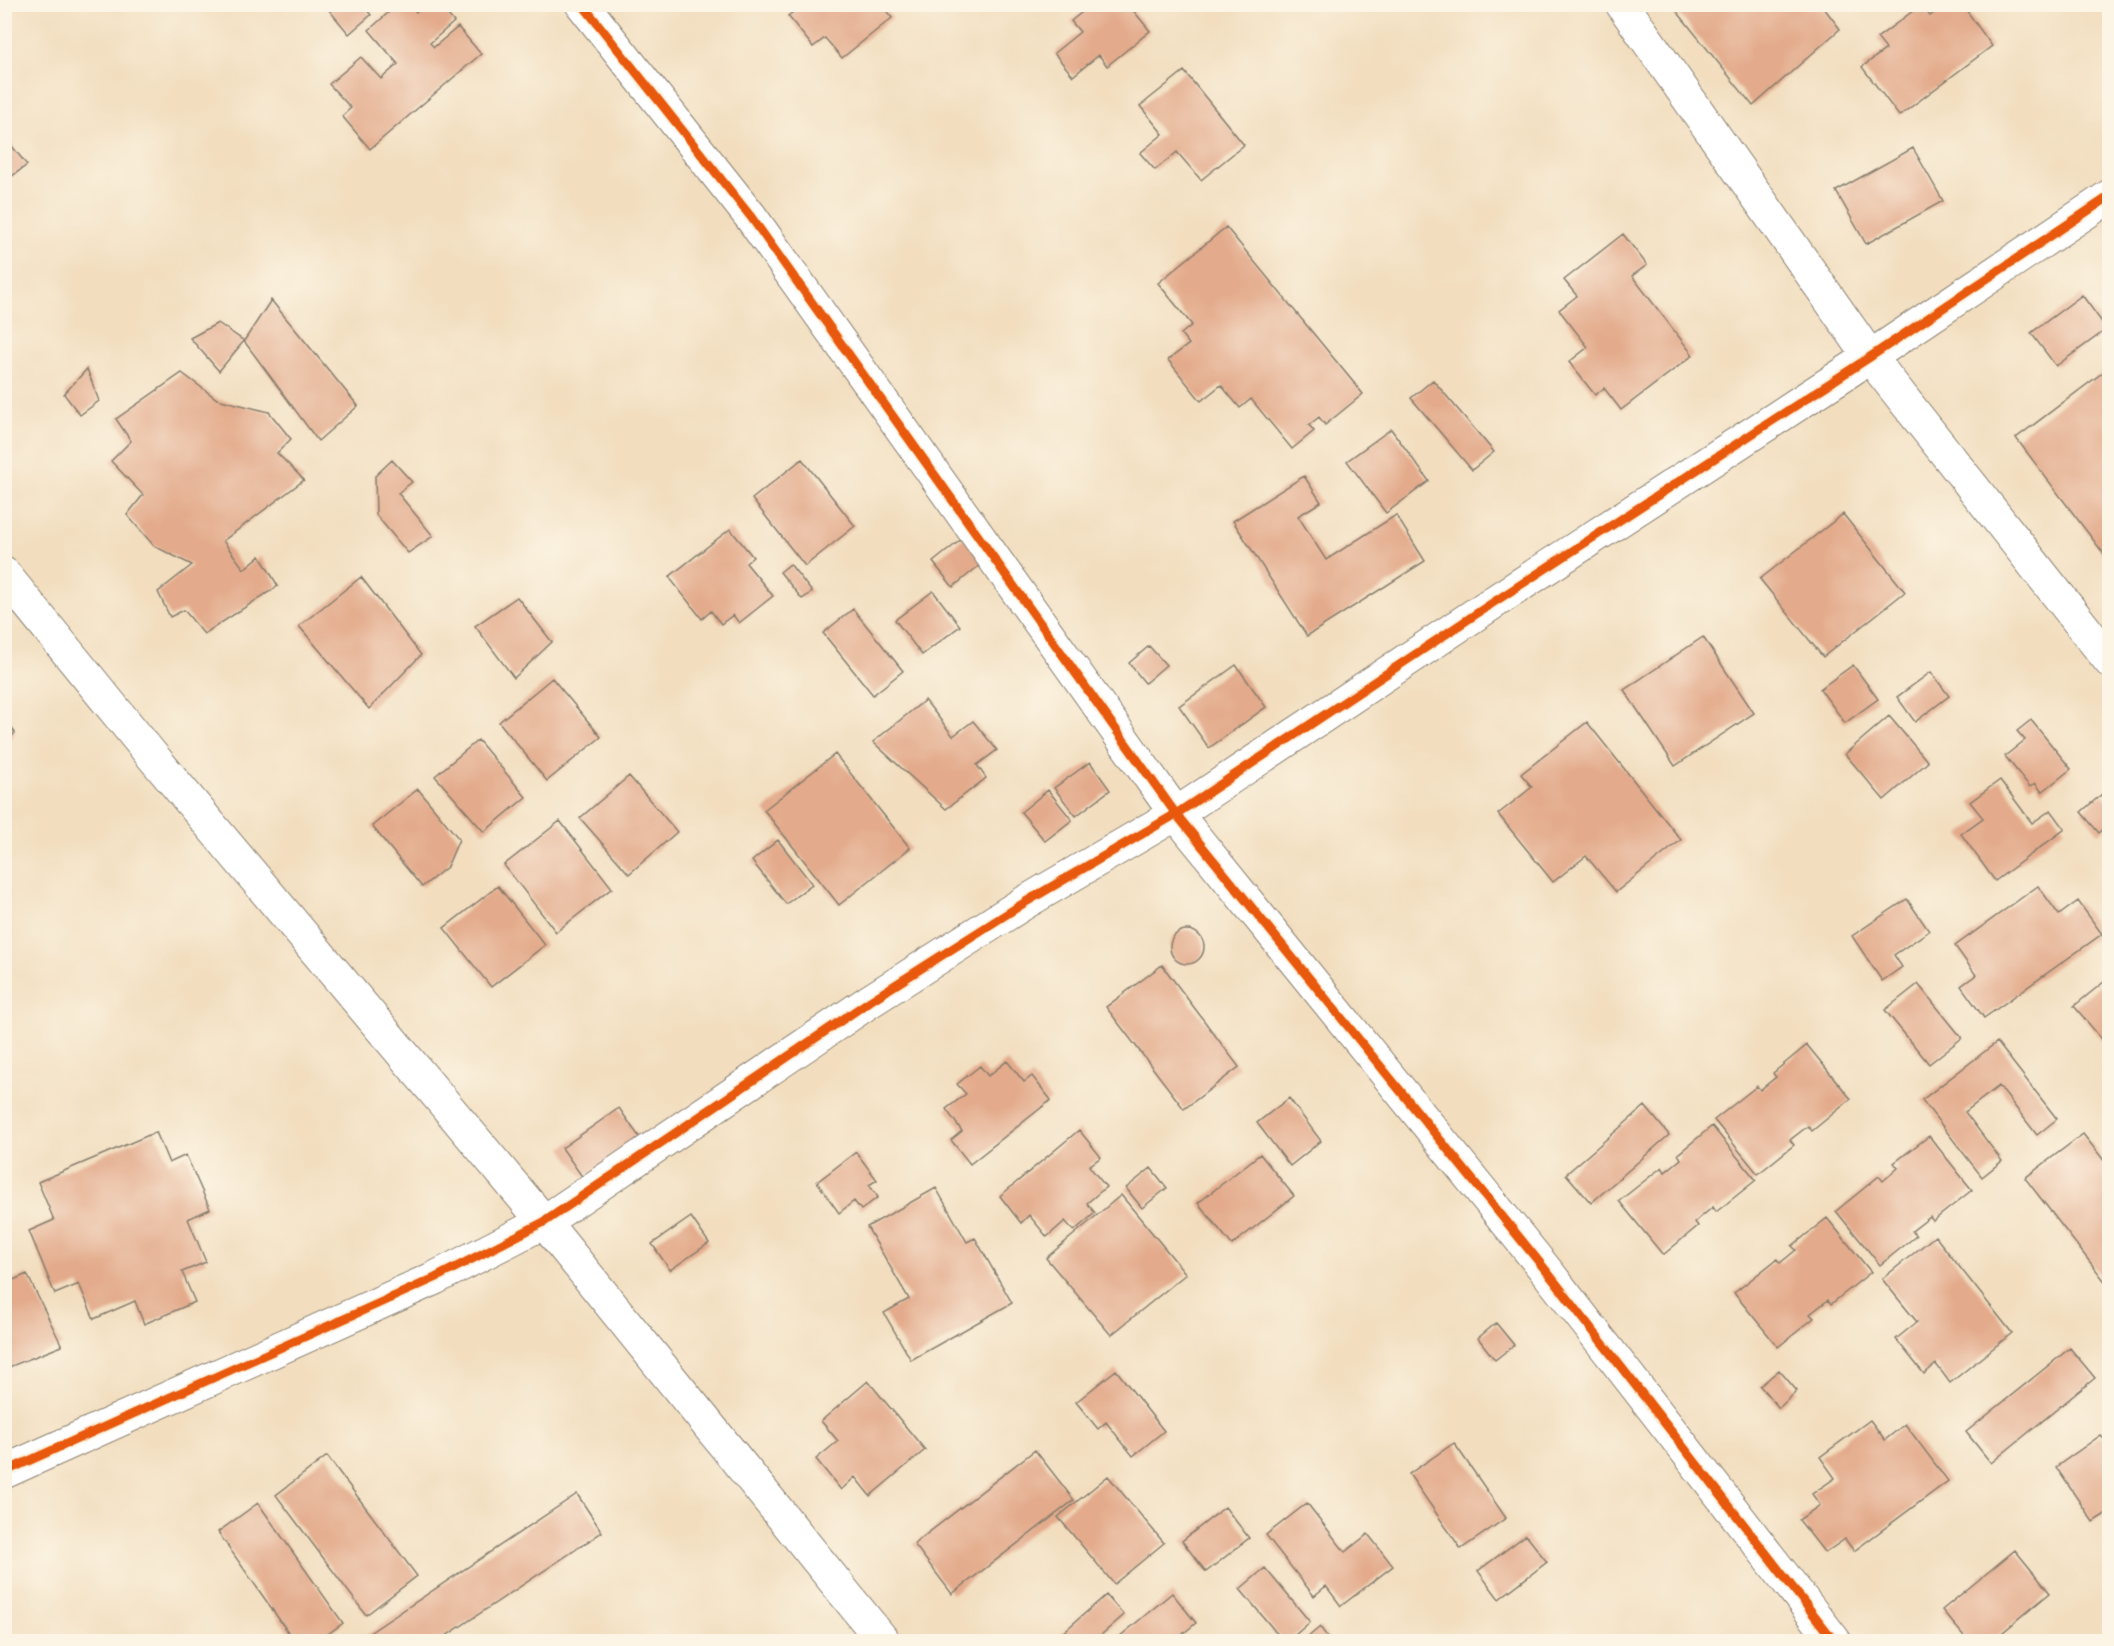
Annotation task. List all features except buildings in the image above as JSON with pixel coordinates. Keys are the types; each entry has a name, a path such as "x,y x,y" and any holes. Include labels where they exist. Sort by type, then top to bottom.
{"street":[{"path":"582,4 751,217 1176,814 1548,1273 1835,1641"},
{"path":"1622,4 1870,357 2109,661"},
{"path":"4,1472 435,1278 544,1222 870,1001 1024,903 1176,814 1494,602 1870,357 2109,196"},
{"path":"4,574 148,752 544,1222 884,1641"}],"cycle path":[{"path":"582,4 751,217 1176,814 1548,1273 1835,1642"},
{"path":"4,1472 435,1278 544,1222 870,1001 1024,903 1176,814 1494,602 1870,357 2110,196"}]}
